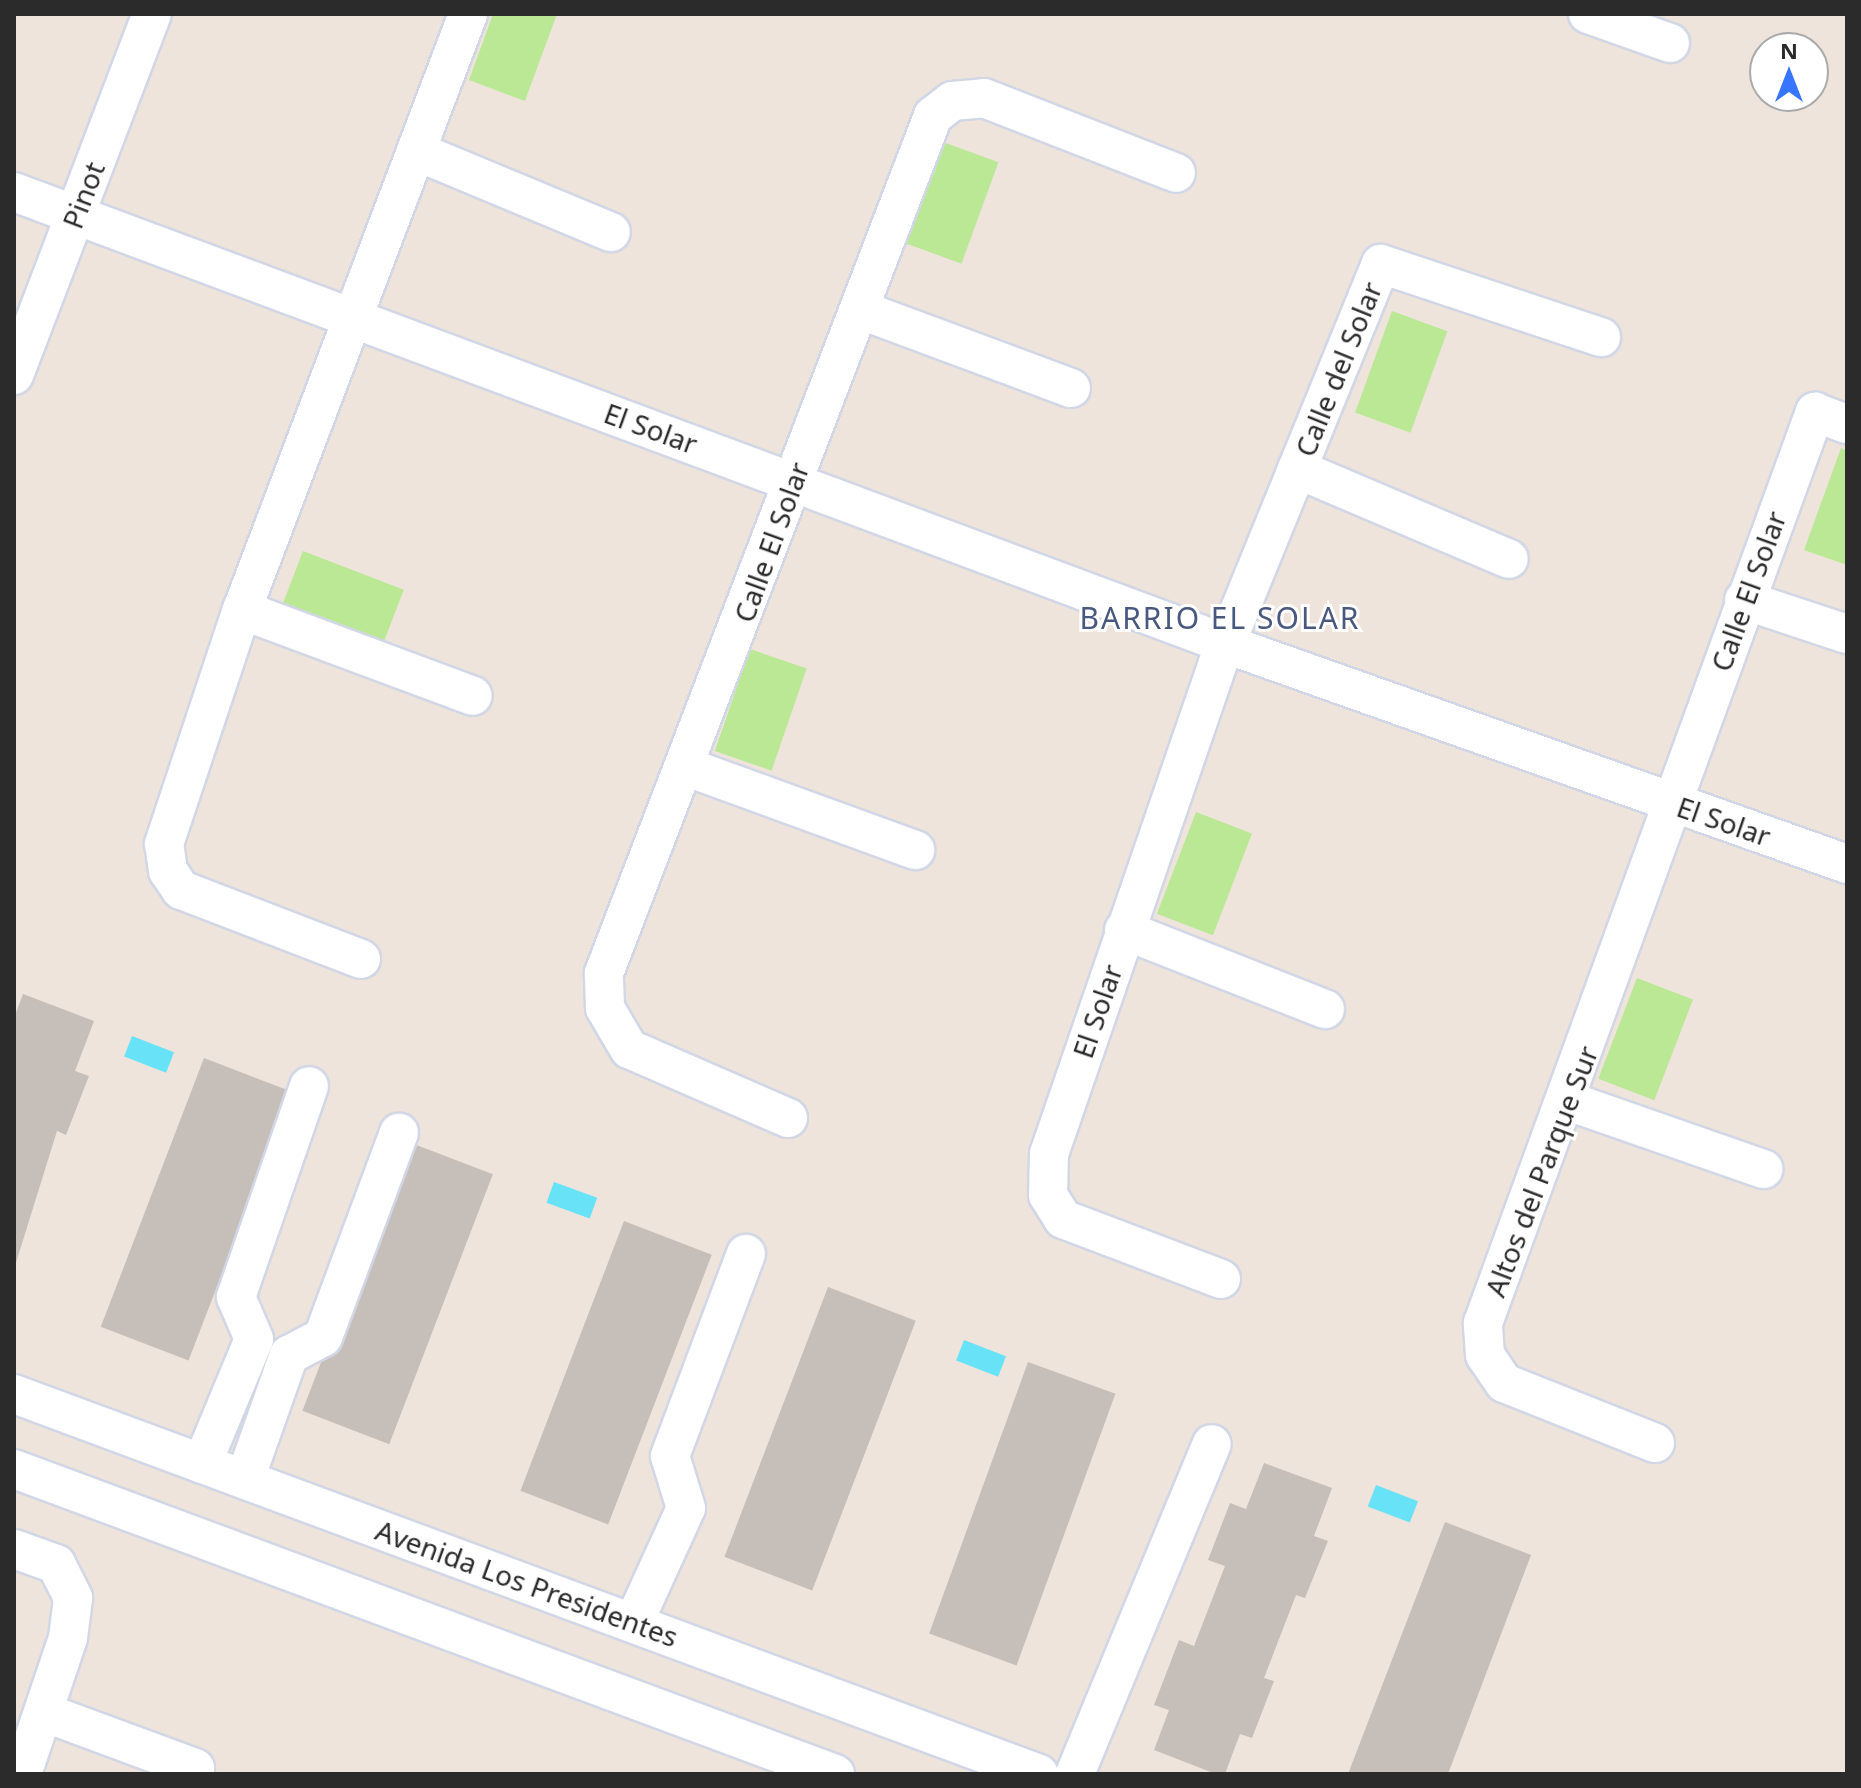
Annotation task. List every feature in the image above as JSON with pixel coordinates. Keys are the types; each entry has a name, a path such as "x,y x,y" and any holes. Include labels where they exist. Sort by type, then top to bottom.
{"street":[{"name":"Pinot","path":"14,375 152,14"},
{"path":"361,959 181,890 168,871 164,844 242,610 468,14"},
{"path":"1588,14 1670,43"},
{"name":"Calle El Solar","path":"788,1118 629,1049 605,1008 604,973 687,767 933,116 952,101 984,98 1176,173"},
{"path":"416,151 611,232"},
{"name":"El Solar","path":"14,192 351,319 794,480 1226,644 1837,859"},
{"name":"Calle del Solar","path":"1226,644 1381,264 1601,337"},
{"path":"861,310 1071,388"},
{"name":"Calle El Solar","path":"1675,804 1744,600 1815,412 1847,424"},
{"path":"1297,469 1509,559"},
{"path":"1744,600 1847,634"},
{"path":"242,610 473,696"},
{"name":"El Solar","path":"1221,1279 1063,1219 1048,1195 1049,1154 1124,930 1226,644"},
{"path":"687,767 915,850"},
{"name":"Altos del Parque Sur","path":"1655,1443 1504,1383 1485,1355 1483,1323 1568,1101 1675,804"},
{"path":"1124,930 1325,1009"},
{"path":"202,1464 254,1339 236,1297 309,1086"},
{"path":"1568,1101 1763,1169"},
{"path":"245,1479 289,1355 323,1337 399,1133"},
{"path":"634,1622 686,1508 670,1456 746,1254"},
{"name":"Avenida Los Presidentes","path":"14,1394 1039,1774"},
{"path":"1075,1774 1212,1444"},
{"path":"14,1469 835,1774"},
{"path":"14,1549 56,1564 73,1598 46,1713 22,1774"},
{"path":"46,1713 195,1768"}],"green space":[{"path":"493,14 557,14 525,101 469,80"},
{"path":"943,142 998,162 962,264 906,243"},
{"path":"1392,311 1447,331 1411,433 1355,412"},
{"path":"1841,448 1847,451 1847,565 1804,550"},
{"path":"303,551 404,590 382,646 281,607"},
{"path":"750,649 807,669 772,771 715,751"},
{"path":"1196,812 1252,834 1213,935 1157,914"},
{"path":"1637,978 1693,1000 1654,1100 1598,1079"}],"water":[{"path":"132,1036 174,1052 166,1073 124,1057"},
{"path":"554,1182 597,1198 590,1218 546,1203"},
{"path":"964,1340 1006,1356 998,1377 956,1361"},
{"path":"1376,1485 1418,1501 1410,1523 1368,1506"}],"building":[{"path":"23,994 94,1021 75,1071 89,1076 66,1135 57,1131 14,1269 14,1018"},
{"path":"204,1058 292,1092 189,1361 101,1327"},
{"path":"406,1141 493,1174 389,1444 302,1411"},
{"path":"624,1221 712,1255 608,1524 520,1491"},
{"path":"828,1287 916,1321 812,1590 724,1557"},
{"path":"1028,1362 1115,1394 1017,1665 929,1634"},
{"path":"1264,1463 1332,1488 1314,1536 1328,1541 1305,1598 1296,1595 1264,1678 1274,1681 1252,1738 1240,1734 1225,1774 1216,1774 1154,1750 1169,1710 1154,1705 1179,1640 1194,1646 1225,1566 1208,1560 1230,1503 1246,1509"},
{"path":"1445,1522 1531,1555 1448,1774 1348,1774"}],"district":[{"name":"BARRIO EL SOLAR","path":"1220,618"}]}
